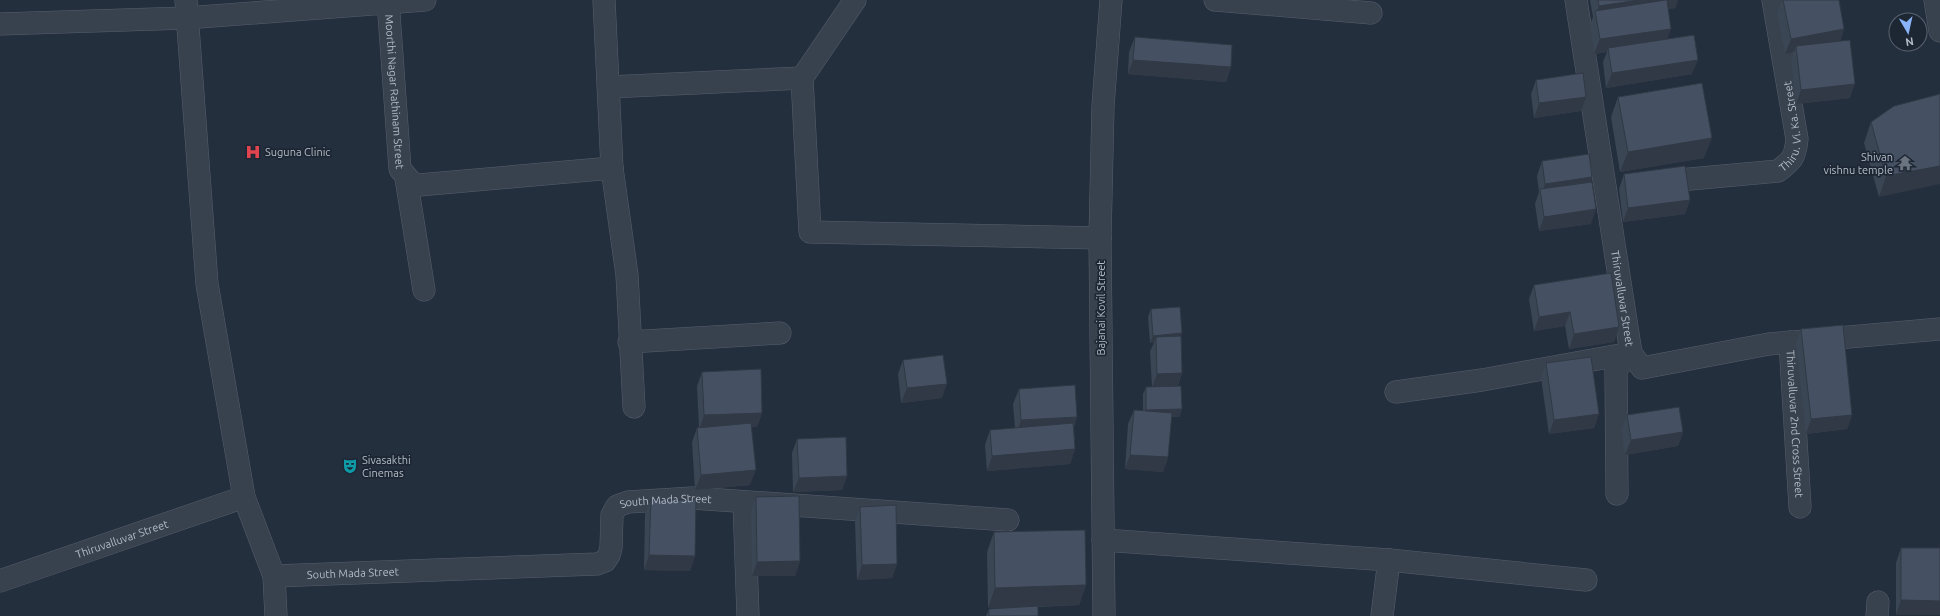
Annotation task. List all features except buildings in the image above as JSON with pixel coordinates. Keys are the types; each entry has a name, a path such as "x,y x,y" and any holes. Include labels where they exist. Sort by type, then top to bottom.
{"street":[{"path":"0,24 186,9 425,0"},
{"path":"604,0 612,168 627,275 629,342 634,407"},
{"path":"854,0 802,78 810,232 1100,238"},
{"name":"Bajanai Kovil Street","path":"1104,616 1100,238 1103,106 1111,0"},
{"path":"1215,0 1370,13"},
{"name":"Thiruvalluvar Street","path":"1576,0 1631,353 1642,368 1769,344 1940,329"},
{"name":"Thiru. Vi. Ka. Street","path":"1605,186 1778,171 1790,162 1796,154 1797,139 1773,0"},
{"path":"1935,0 1940,31"},
{"name":"Moorthi Nagar Rathinam Street","path":"388,2 400,169 406,178 424,290"},
{"path":"186,9 207,284 244,497 274,576 276,616"},
{"path":"609,87 802,78"},
{"path":"406,178 419,185 612,168"},
{"path":"629,342 780,333"},
{"name":"Thiruvalluvar 2nd Cross Street","path":"1790,342 1800,507"},
{"path":"1396,392 1482,380 1631,353"},
{"path":"1617,494 1616,369 1631,353"},
{"name":"Thiruvalluvar Street","path":"0,580 244,497"},
{"name":"South Mada Street","path":"274,576 597,564 605,561 611,548 612,515 617,506 628,502 692,498 1008,520"},
{"path":"744,502 748,616"},
{"path":"1103,540 1389,560 1586,580"},
{"path":"1382,616 1389,560"}],"place":[{"name":"Suguna Clinic","path":"253,152"},
{"name":"Shivan vishnu temple","path":"1905,163"},
{"name":"Sivasakthi Cinemas","path":"350,466"}]}
